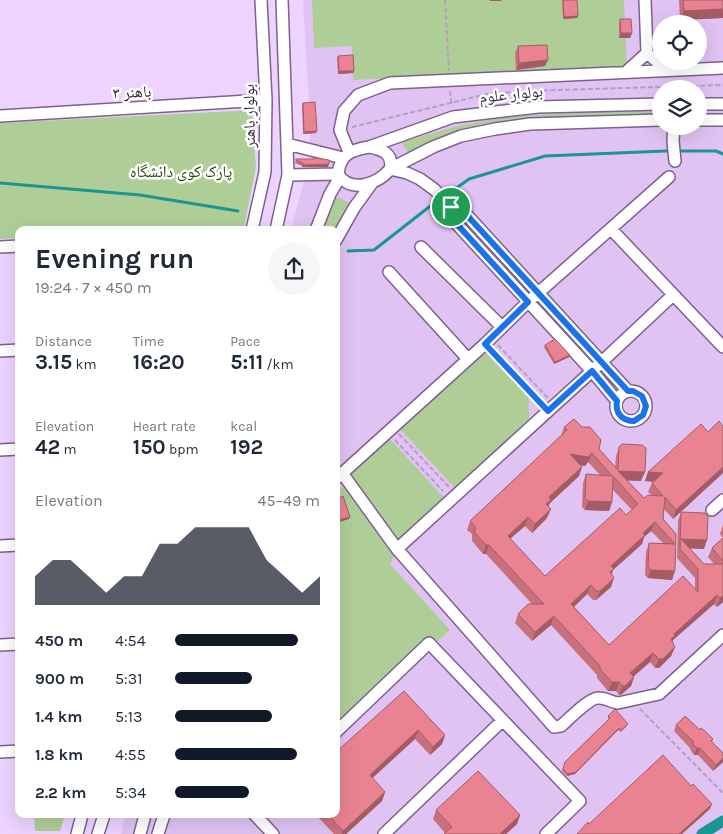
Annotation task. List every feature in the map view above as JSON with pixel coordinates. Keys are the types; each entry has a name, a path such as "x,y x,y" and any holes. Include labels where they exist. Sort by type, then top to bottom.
{"street":[{"name":"بولوار باهنر","path":"253,226 265,172 266,100 261,0"},
{"path":"277,226 288,175 282,0"},
{"path":"646,0 648,53 652,57"},
{"path":"626,72 648,53"},
{"path":"707,69 723,68"},
{"path":"318,226 339,175 339,166 346,155 340,130 344,111 358,95 390,84 667,70"},
{"name":"باهنر ۳","path":"0,116 266,100"},
{"name":"بولوار علوم","path":"369,147 453,117 538,107 652,104"},
{"path":"707,104 723,104"},
{"name":"بولوار علوم","path":"390,169 433,147 461,136 495,129 530,124 652,120"},
{"path":"707,120 723,120"},
{"path":"673,135 675,161"},
{"path":"287,144 346,155 369,147 383,150 391,159 390,169 380,179 372,183 354,185 345,182 339,175 288,175"},
{"path":"390,169 408,173 420,179 435,190 451,207 465,213 628,391"},
{"path":"340,475 488,341 528,302 669,177"},
{"path":"340,233 354,208 372,183"},
{"path":"451,207 454,221 592,371 617,401"},
{"path":"611,229 723,347"},
{"path":"0,246 15,246"},
{"path":"421,247 502,327"},
{"path":"389,272 468,359"},
{"path":"397,549 673,295"},
{"path":"0,351 15,350"},
{"path":"628,391 633,391 642,396 646,406 643,415 634,421 624,419 617,412 617,401 628,391"},
{"path":"0,450 15,449"},
{"path":"340,477 397,549 554,727 561,726 593,699 603,698 618,703 659,694 723,635"},
{"path":"712,510 723,500"},
{"path":"0,546 15,545"},
{"path":"340,728 429,643 580,801 546,834"},
{"path":"0,645 15,644"},
{"path":"384,834 503,720"},
{"path":"0,752 15,752"},
{"path":"77,834 81,818"},
{"path":"98,834 103,818"},
{"path":"140,834 144,818"},
{"path":"158,834 163,818"},
{"path":"258,818 273,834"}],"path":[{"path":"488,341 551,408"},
{"path":"488,341 551,408"},
{"path":"390,429 453,497"},
{"path":"390,429 453,497"},
{"path":"630,699 723,793"}],"shaded area":[{"path":"303,0 723,0 723,834 121,834 125,818 340,818 340,226 292,226 306,174 310,149 310,119"}],"green space":[{"path":"312,0 624,0 627,67 353,80 352,46 314,48"},
{"name":"پارک کوی دانشگاه","path":"252,110 256,167 244,226 15,226 15,238 0,239 0,123"},
{"path":"616,111 652,112 652,117 520,122 409,155 402,142 457,126 511,116"},
{"path":"332,198 340,198 352,204 338,226 322,226"},
{"path":"486,351 526,391 529,400 529,423 456,489 399,428"},
{"path":"389,438 445,499 397,543 349,475"},
{"path":"342,486 395,555 390,564 450,630 437,642 431,637 340,724 340,488"},
{"path":"34,818 64,818 60,831 35,831"}],"building":[{"path":"563,0 577,0 578,16 564,17"},
{"path":"683,0 723,0 723,9 684,11"},
{"path":"620,19 631,19 632,33 621,33"},
{"path":"547,45 548,60 519,63 518,46"},
{"path":"353,55 354,71 339,71 338,56"},
{"path":"315,102 317,131 304,132 303,103"},
{"path":"316,158 329,160 329,164 303,165 303,163 296,160 296,159"},
{"path":"555,339 570,355 555,362 545,345"},
{"path":"574,419 582,427 590,427 601,440 599,449 618,470 619,447 622,444 642,445 646,448 645,472 618,471 644,498 648,495 663,496 652,483 663,473 648,472 701,424 708,432 719,421 723,426 723,467 676,510 665,497 663,519 676,534 675,571 651,570 648,566 649,543 675,544 655,522 643,533 645,535 611,566 614,569 610,572 614,578 600,591 596,591 591,585 571,604 609,645 683,576 698,592 698,569 680,549 681,512 705,513 708,517 707,540 681,539 704,564 723,564 723,596 720,598 717,595 674,634 675,636 671,639 675,647 663,659 659,659 653,653 630,673 634,677 625,686 619,682 612,682 600,669 600,666 554,616 535,632 518,614 528,604 544,604 489,545 486,545 475,533 475,526 470,521 567,430 564,427","holes":["592,453 612,476 586,474 585,498 588,501 612,502 613,476 638,504 626,515 620,508 545,576 508,536 528,517 535,524 551,509 546,504 551,500 549,497 582,467 570,454 588,457"]},
{"path":"343,496 350,517 340,520 340,498"},
{"path":"723,538 723,561 712,548"},
{"path":"404,691 445,735 433,747 418,730 370,775 385,792 343,831 331,818 340,818 340,748"},
{"path":"615,709 628,724 621,730 619,728 576,772 568,774 563,769 565,762 610,718 608,716"},
{"path":"685,716 700,730 701,728 706,732 713,739 711,741 723,753 723,758 716,765 676,725"},
{"path":"663,755 691,786 693,784 712,804 679,834 577,834 588,822 589,824"},
{"path":"478,771 520,815 500,834 444,834 452,827 436,810"}],"waterway":[{"path":"455,189 469,179 545,156 665,151 716,151 723,154"},
{"path":"0,183 140,195 238,211"},
{"path":"348,251 374,250 438,200"},
{"path":"702,834 723,821"}],"route":[{"path":"451,207 465,213 628,391 633,391 642,396 646,406 643,415 639,419 629,421 620,416 617,412 617,401 592,371 548,411 485,344 528,302 454,221 451,207"}]}
